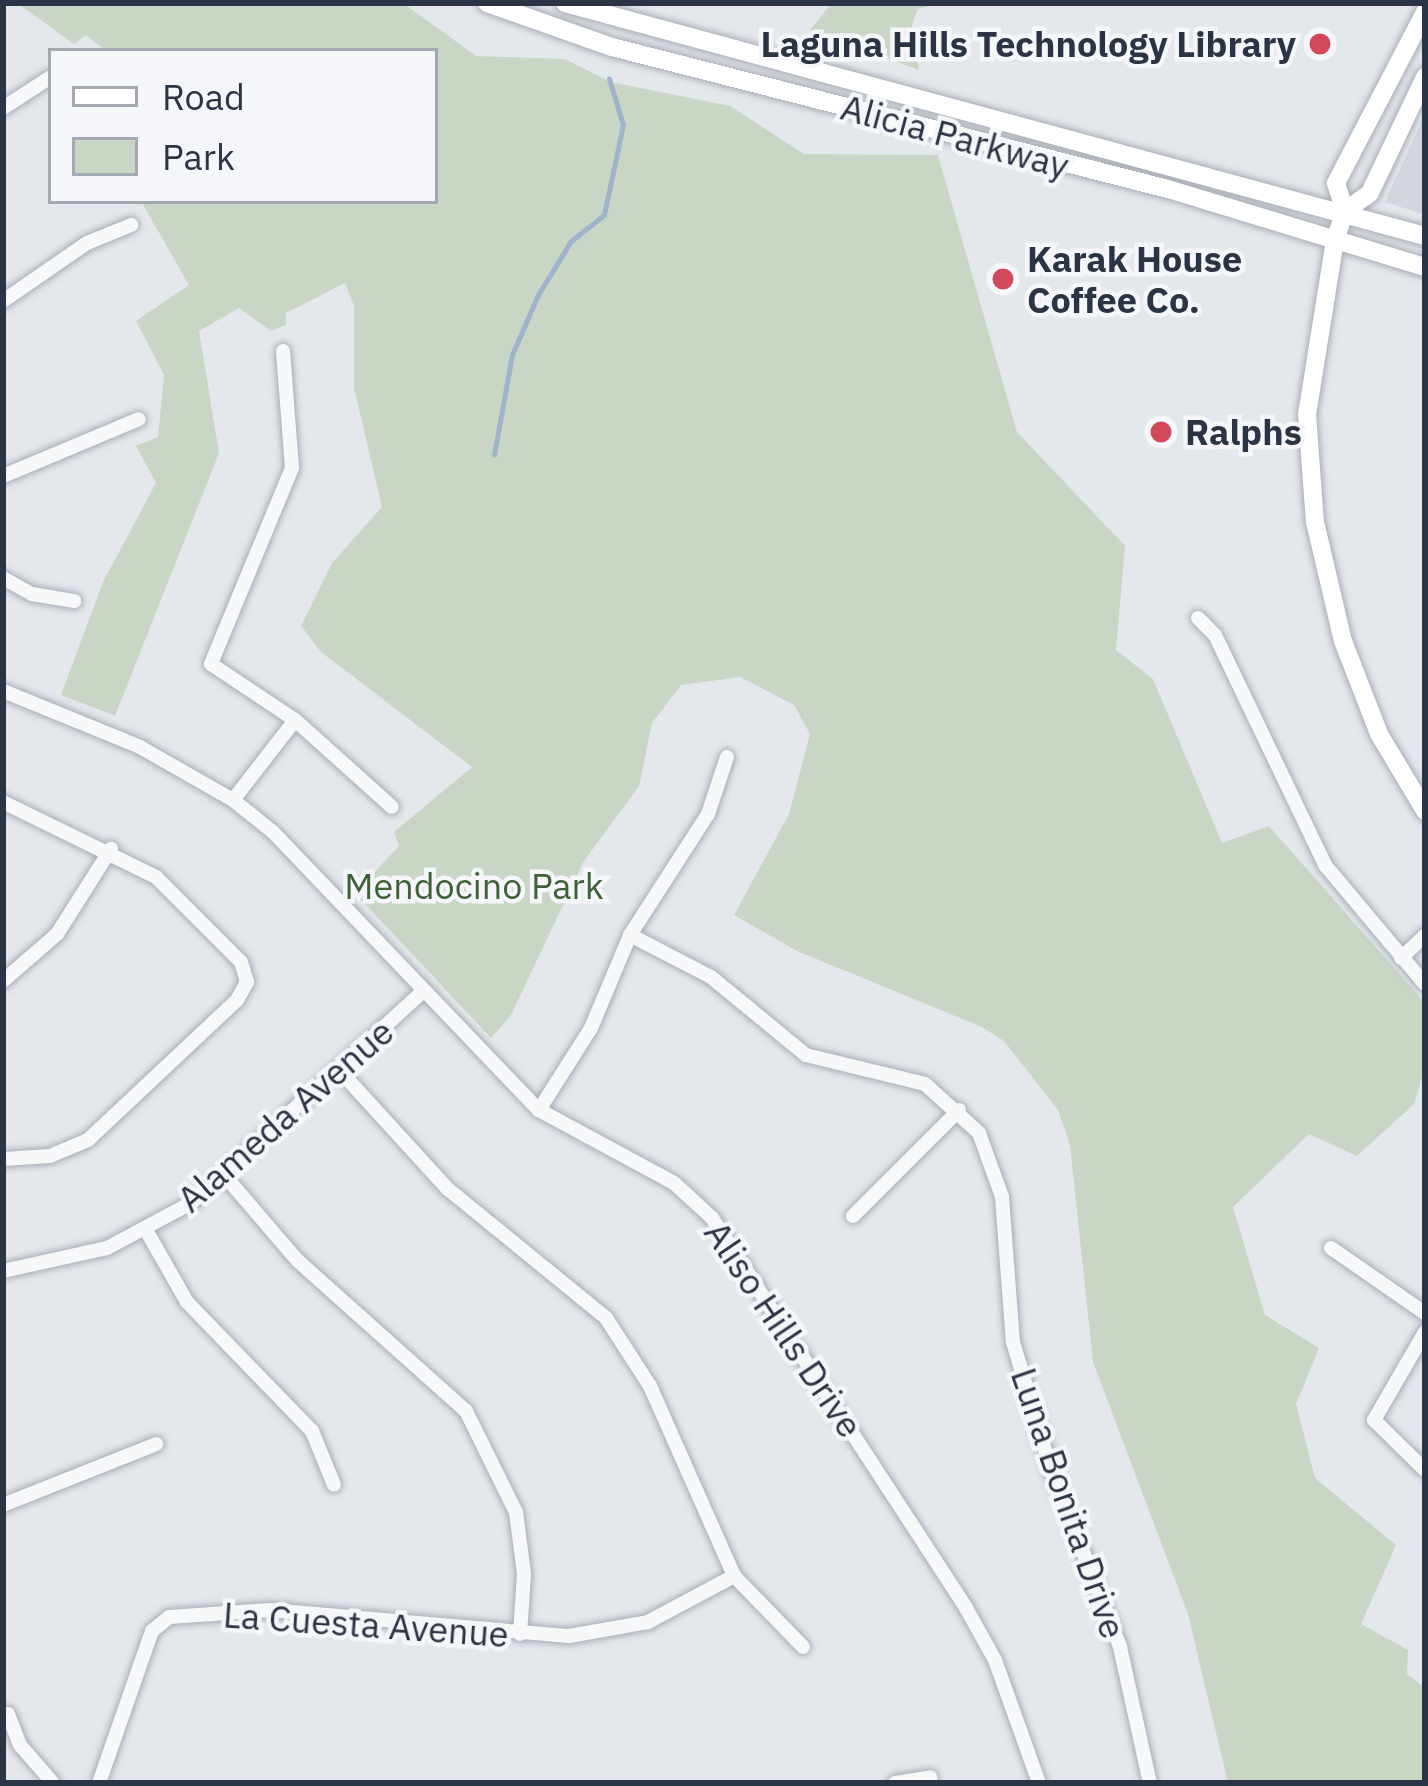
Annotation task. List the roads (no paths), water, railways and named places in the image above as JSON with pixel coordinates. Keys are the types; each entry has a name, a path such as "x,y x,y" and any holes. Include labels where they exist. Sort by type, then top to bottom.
{"main road":[{"name":"Alicia Parkway","path":"487,3 612,47 1052,161 1425,267"},
{"name":"Alicia Parkway","path":"565,3 1425,236"},
{"path":"1345,212 1336,183 1425,12"},
{"path":"1425,77 1370,194 1345,212 1335,240 1307,415 1315,521 1362,694 1425,811"},
{"path":"1052,161 1057,135"}],"street":[{"path":"3,108 48,79"},
{"path":"3,301 87,243 131,225"},
{"path":"283,351 292,468 210,653 218,674 295,720 392,807"},
{"path":"3,476 140,419"},
{"path":"3,578 32,594 74,601"},
{"path":"1198,618 1215,635 1286,798 1325,865 1425,984"},
{"name":"Aliso Hills Drive","path":"3,692 140,747 233,800 539,1110 674,1184 742,1256 986,1642 1039,1783"},
{"path":"233,800 295,720"},
{"path":"539,1110 591,1028 629,934 708,814 727,758"},
{"path":"3,802 111,849 193,908 241,962 247,982 237,1000 88,1140 50,1156 3,1159"},
{"path":"3,981 57,934 111,849"},
{"name":"Luna Bonita Drive","path":"629,934 710,977 806,1054 909,1078 958,1110 994,1164 1013,1342 1050,1467 1120,1647 1150,1783"},
{"path":"1401,958 1425,936"},
{"name":"Alameda Avenue","path":"3,1270 71,1259 146,1229 225,1176 423,991"},
{"path":"341,1072 448,1189 605,1318 650,1386 734,1576 803,1647"},
{"path":"853,1216 958,1110"},
{"path":"225,1176 297,1261 430,1374 475,1426 516,1512 524,1574 520,1634"},
{"path":"146,1229 187,1302 312,1431 334,1485"},
{"path":"1331,1248 1425,1313"},
{"path":"1425,1332 1374,1420 1425,1470"},
{"path":"3,1505 156,1444"},
{"name":"La Cuesta Avenue","path":"99,1783 152,1631 169,1617 270,1610 569,1636 648,1622 734,1576"},
{"path":"8,1714 20,1745 53,1783"},
{"path":"895,1783 931,1777"}],"waterway":[{"path":"494,455 512,355 538,295 571,241 604,215 623,125 609,79"}],"place":[{"name":"Laguna Hills Technology Library","path":"1320,44"},
{"name":"Karak House Coffee Co.","path":"1003,279"},
{"name":"Ralphs","path":"1161,432"}],"park label":[{"name":"Mendocino Park","path":"474,886"}]}
